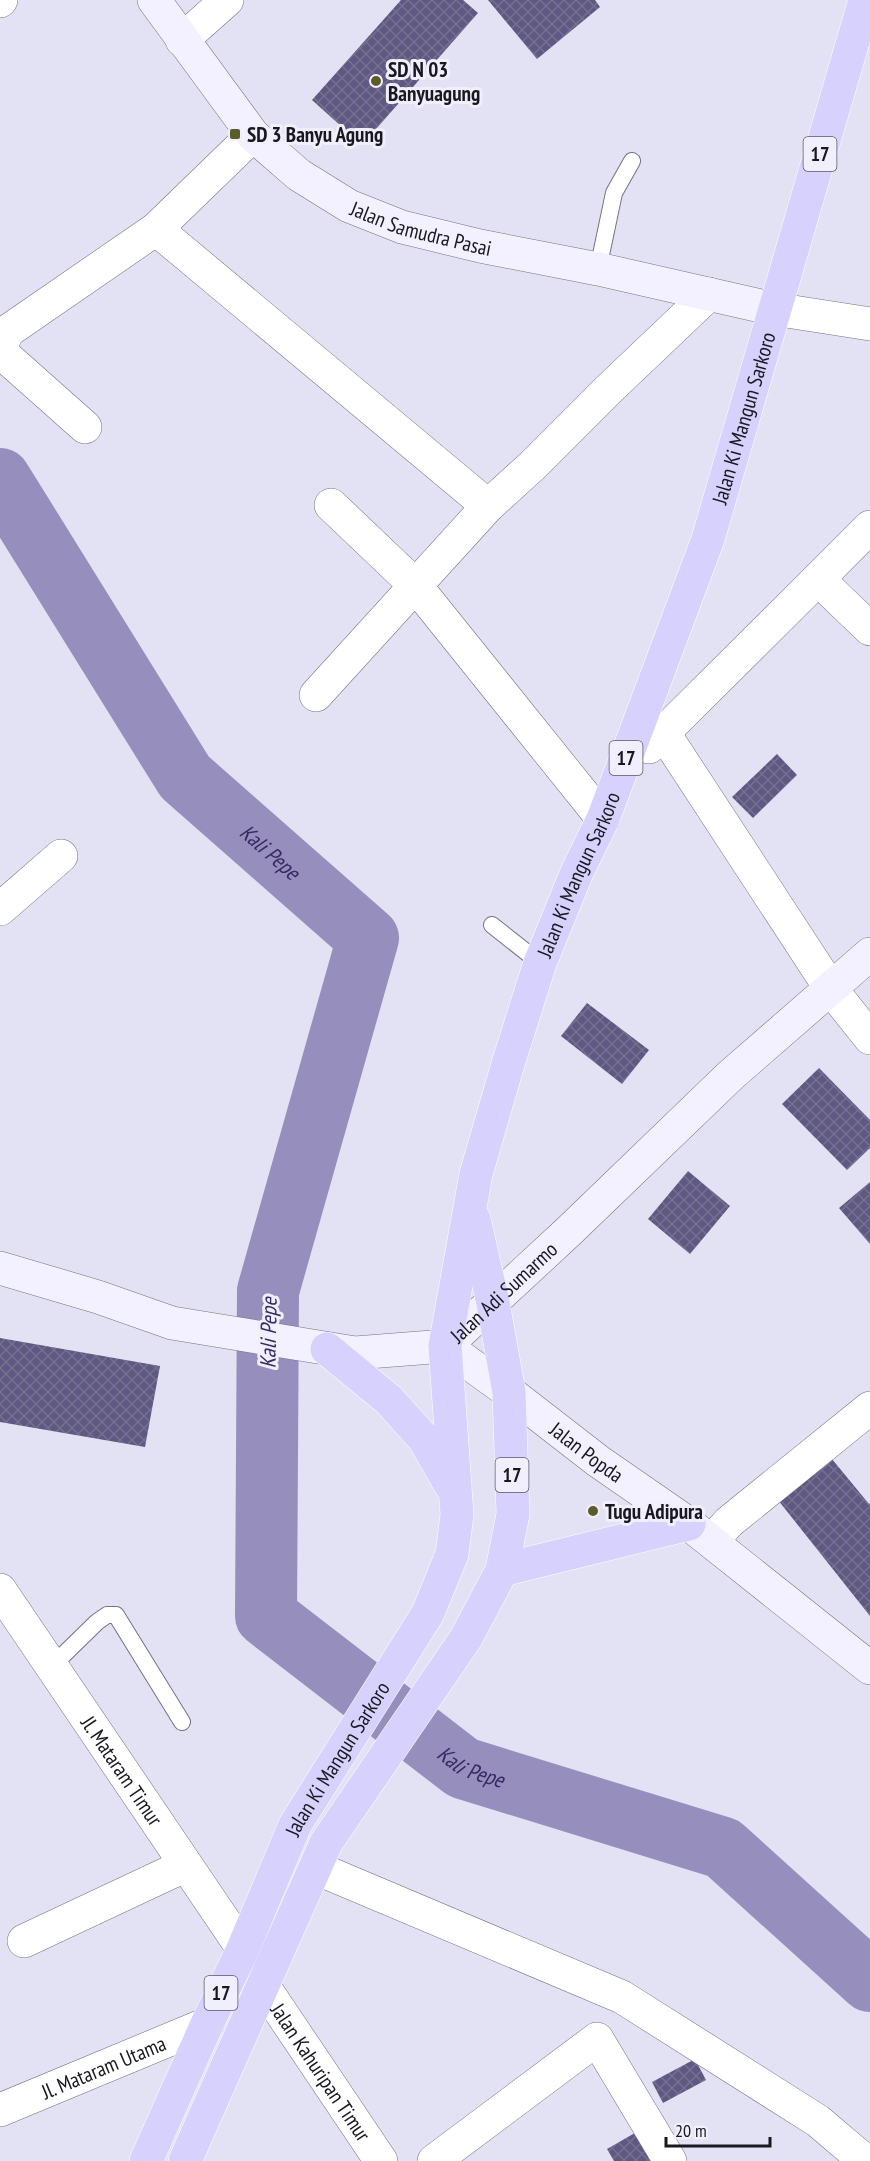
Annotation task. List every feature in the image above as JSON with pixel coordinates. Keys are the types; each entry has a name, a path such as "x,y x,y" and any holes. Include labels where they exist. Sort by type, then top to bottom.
{"highway":[{"name":"17","path":"774,309 865,0"},
{"name":"Jalan Ki Mangun Sarkoro","path":"471,1205 479,1163 540,963 577,873 603,819 708,539 774,309"},
{"name":"17","path":"321,1855 466,1638 502,1570 513,1514 509,1392 493,1303 471,1205"},
{"name":"17","path":"444,1346 471,1205"},
{"name":"Jalan Ki Mangun Sarkoro","path":"146,2161 243,1949 295,1825 428,1613 452,1554 457,1515 444,1346"},
{"path":"341,1351 424,1439 455,1492"},
{"path":"502,1570 701,1532"},
{"name":"Jalan Ki Mangun Sarkoro","path":"185,2161 321,1855"}],"main road":[{"name":"Jalan Samudra Pasai","path":"154,0 253,135 299,175 349,206 402,227 480,246 598,269 774,309"},
{"name":"Jalan Adi Sumarmo","path":"0,1268 98,1297 172,1323 341,1351 444,1346 493,1303 731,1075 870,954"},
{"name":"Jalan Popda","path":"444,1346 509,1392 598,1461 701,1532 870,1668"}],"street":[{"path":"182,40 227,0"},
{"path":"85,427 4,355 2,343 8,331 156,229 253,135"},
{"path":"156,229 488,506"},
{"path":"316,695 488,506 709,294"},
{"path":"774,309 870,324"},
{"path":"331,505 415,585 603,819"},
{"path":"618,777 870,527"},
{"path":"818,579 870,629"},
{"path":"663,732 831,989 870,1038"},
{"path":"0,909 61,856"},
{"path":"701,1532 729,1522 870,1408"},
{"name":"Jl. Mataram Timur","path":"0,1590 243,1949"},
{"path":"321,1855 622,1997 819,2121 865,2161"},
{"path":"24,1941 186,1865"},
{"name":"Jalan Kahuripan Timur","path":"262,1984 381,2161"},
{"path":"434,2161 597,2039 622,1997"},
{"name":"Jl. Mataram Utama","path":"0,2110 207,2024"},
{"path":"597,2039 670,2161"}],"lane":[{"path":"598,269 609,209 614,194 632,162"},
{"path":"492,925 540,963"},
{"path":"52,1665 97,1622 107,1615 116,1615 182,1722"}],"building":[{"path":"401,0 463,0 478,13 362,145 312,100"},
{"path":"488,0 595,0 600,7 537,59"},
{"path":"777,754 797,775 753,818 732,797"},
{"path":"587,1003 649,1050 622,1084 561,1036"},
{"path":"819,1068 870,1120 870,1148 847,1170 782,1104"},
{"path":"688,1171 730,1206 690,1254 648,1219"},
{"path":"870,1182 870,1244 839,1208"},
{"path":"0,1338 160,1366 145,1447 0,1422"},
{"path":"827,1453 870,1503 870,1616 774,1495"},
{"path":"695,2059 706,2080 663,2103 652,2082"},
{"path":"647,2126 667,2161 614,2161 607,2149"}],"waterway":[{"name":"Kali Pepe","path":"0,479 185,777 368,938 268,1291 266,1616 463,1768 723,1848 870,1981"}],"place":[{"name":"SD N 03 Banyuagung","path":"376,81"},
{"name":"SD 3 Banyu Agung","path":"235,134"},
{"name":"Tugu Adipura","path":"593,1511"}]}
